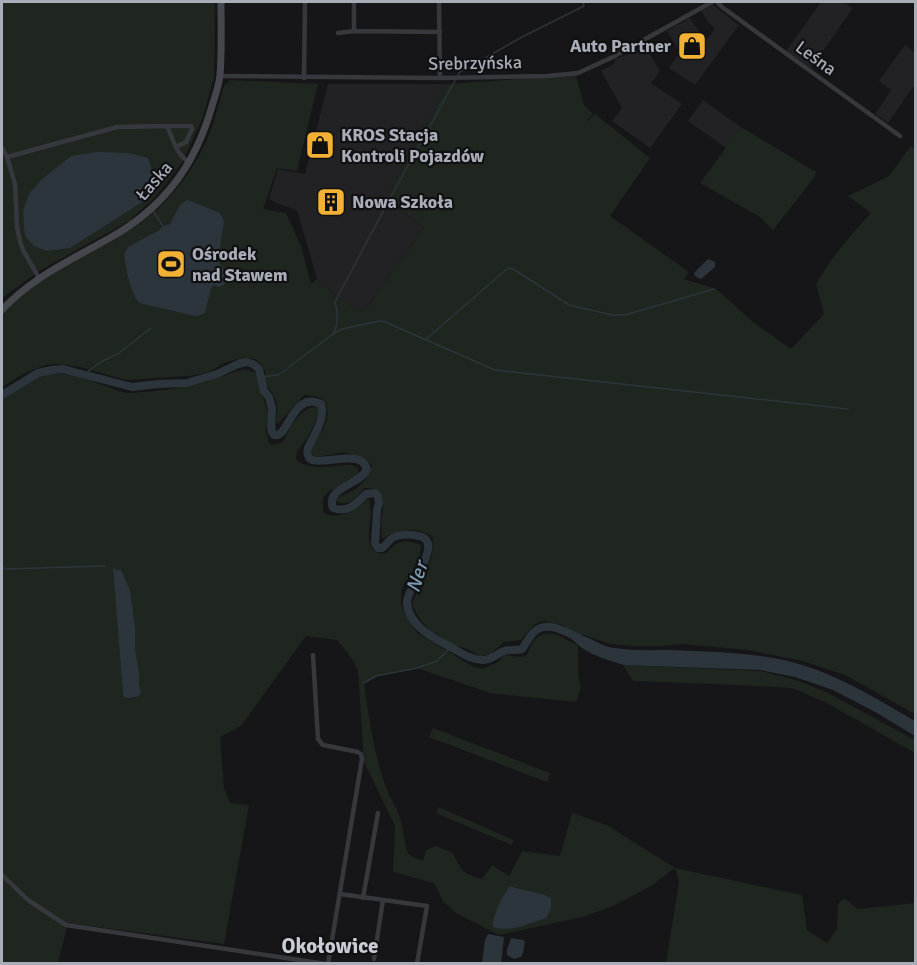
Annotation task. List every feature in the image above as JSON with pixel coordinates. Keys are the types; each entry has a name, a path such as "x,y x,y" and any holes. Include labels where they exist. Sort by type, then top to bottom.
{"main road":[{"name":"Łaska","path":"2,310 39,278 116,235 148,212 173,186 207,123 220,76 221,2"}],"street":[{"path":"304,78 305,2"},
{"path":"354,2 354,31"},
{"path":"440,2 440,78"},
{"name":"Srebrzyńska","path":"220,76 440,78 547,76 578,73 712,2"},
{"name":"Leśna","path":"717,2 900,136"},
{"path":"338,33 354,31 440,32"},
{"path":"166,126 183,159 188,161"},
{"path":"7,157 121,127 191,126 192,129 186,142 176,147"},
{"path":"2,148 15,184 17,228 20,241 39,278"},
{"path":"2,875 28,900 66,925 327,963 362,754 323,745 318,739 313,655"},
{"path":"363,898 378,813"},
{"path":"340,894 427,906 417,963"},
{"path":"374,959 383,900"}],"shaded area":[{"path":"2,2 215,2 214,77 203,117 182,163 155,197 129,221 41,270 2,298"},
{"path":"821,2 843,2 853,8 811,68 786,51"},
{"path":"713,5 739,25 695,85 669,68 680,52 667,31 690,18 705,41 715,29 701,11"},
{"path":"644,44 660,71 651,83 682,104 650,148 612,121 622,108 601,71 615,63 614,60"},
{"path":"905,45 915,53 915,84 888,123 875,114 891,90 879,81"},
{"path":"576,75 584,105 593,114 585,123 595,114 650,158 610,216 689,272 684,279 716,289 753,322 791,349 824,314 816,284 841,247 871,213 848,196 889,176 911,146 916,150 915,714 845,675 803,661 747,650 681,644 631,646 610,644 584,635 578,636 563,625 544,621 533,626 521,640 504,642 490,654 480,656 465,648 453,646 431,632 419,618 412,604 432,556 433,538 421,531 408,530 382,539 383,499 379,492 370,488 364,488 350,502 337,502 336,499 354,490 363,482 372,465 358,456 343,452 314,457 312,447 324,427 328,412 325,403 318,397 304,395 278,424 275,423 276,402 265,384 265,371 255,359 238,359 224,363 206,373 189,376 126,380 80,367 45,365 25,373 2,387 2,315 32,286 124,234 152,214 164,202 187,175 204,146 224,85 229,80 318,84 297,171 277,168 263,209 286,213 301,246 311,284 317,279 334,295 363,313 424,228 386,199 448,84"},
{"path":"328,84 448,84 386,199 424,228 363,313 334,295 317,279 297,210 269,199 278,169 305,174"},
{"path":"703,100 741,127 726,148 688,121"},
{"path":"741,127 816,172 814,178 773,230 760,217 700,183"},
{"path":"97,152 130,153 148,158 153,174 147,199 70,248 47,251 34,246 25,236 23,211 29,194 41,180 71,156"},
{"path":"187,200 220,213 224,221 218,261 227,276 224,285 219,287 214,285 211,288 205,313 198,316 140,303 131,287 124,254 128,247 170,224 180,205"},
{"path":"708,259 715,262 715,267 701,279 695,276 694,273"},
{"path":"245,369 256,373 268,414 266,428 269,444 276,444 284,440 300,415 308,409 317,407 319,411 315,422 297,451 296,459 314,467 351,465 358,468 358,474 328,492 323,498 323,512 335,516 344,514 369,499 371,515 369,541 374,551 387,553 402,542 421,545 416,565 401,592 401,603 406,616 417,633 472,666 482,669 498,662 504,655 526,656 535,639 543,634 558,635 578,645 578,673 581,688 576,702 490,693 417,668 376,676 364,683 379,764 388,793 402,824 408,853 423,861 426,850 436,846 453,853 463,871 470,875 482,879 492,865 509,876 522,851 560,856 572,813 607,825 675,868 651,886 615,905 583,917 499,935 456,913 443,901 434,883 393,872 395,826 364,762 358,670 337,640 306,636 241,726 220,737 224,788 230,803 249,805 224,944 68,923 58,963 2,963 2,399 33,379 50,374 75,376 131,393 187,386"},
{"path":"113,567 121,570 130,590 135,627 135,650 141,692 139,696 129,698 124,697 123,692"},
{"path":"564,631 615,648 744,654 806,666 854,686 915,721 915,736 833,690 795,677 760,670 624,665 586,651"},
{"path":"623,665 760,671 796,680 824,691 915,740 915,753 825,702 792,688 633,681"},
{"path":"433,728 550,773 547,782 429,737"},
{"path":"439,807 513,840 512,845 436,813"},
{"path":"675,868 802,895 807,930 827,943 837,929 838,904 844,898 858,909 915,903 915,963 666,963 679,882"},
{"path":"510,886 551,898 551,909 546,918 513,928 493,927 494,918"},
{"path":"488,934 504,937 501,963 482,963"},
{"path":"511,938 525,942 521,957 514,959 507,955"}],"waterway":[{"path":"458,75 522,37 584,6 583,2"},
{"path":"289,367 333,334 337,318 335,302 456,79"},
{"path":"153,211 163,226"},
{"path":"425,340 508,268 569,305 612,315 625,315 714,289"},
{"path":"333,334 342,329 380,321 495,370 848,409"},
{"path":"85,374 99,363 119,353 151,328"},
{"name":"Ner","path":"2,395 38,373 52,370 63,369 132,387 187,383 217,374 238,364 246,362 253,364 259,369 264,391 269,397 272,409 271,426 274,435 282,432 293,414 302,405 307,402 321,404 322,415 308,448 309,458 316,461 356,459 365,465 367,469 358,479 334,495 333,508 348,508 366,494 375,493 379,503 375,544 378,548 385,546 394,537 402,535 418,536 427,541 426,557 407,602 412,618 424,631 464,655 483,660 504,651 522,649 534,632 544,627 555,628 577,637"},
{"path":"262,377 278,375 287,369"},
{"path":"2,445 2,473"},
{"path":"2,567 5,569 105,566"},
{"path":"364,683 376,676 417,668 437,661 451,647"}],"place":[{"name":"Auto Partner","path":"692,46"},
{"name":"KROS Stacja Kontroli Pojazdów","path":"320,145"},
{"name":"Nowa Szkoła","path":"331,202"},
{"name":"Ośrodek nad Stawem","path":"171,264"}],"district":[{"name":"Okołowice","path":"330,946"}]}
